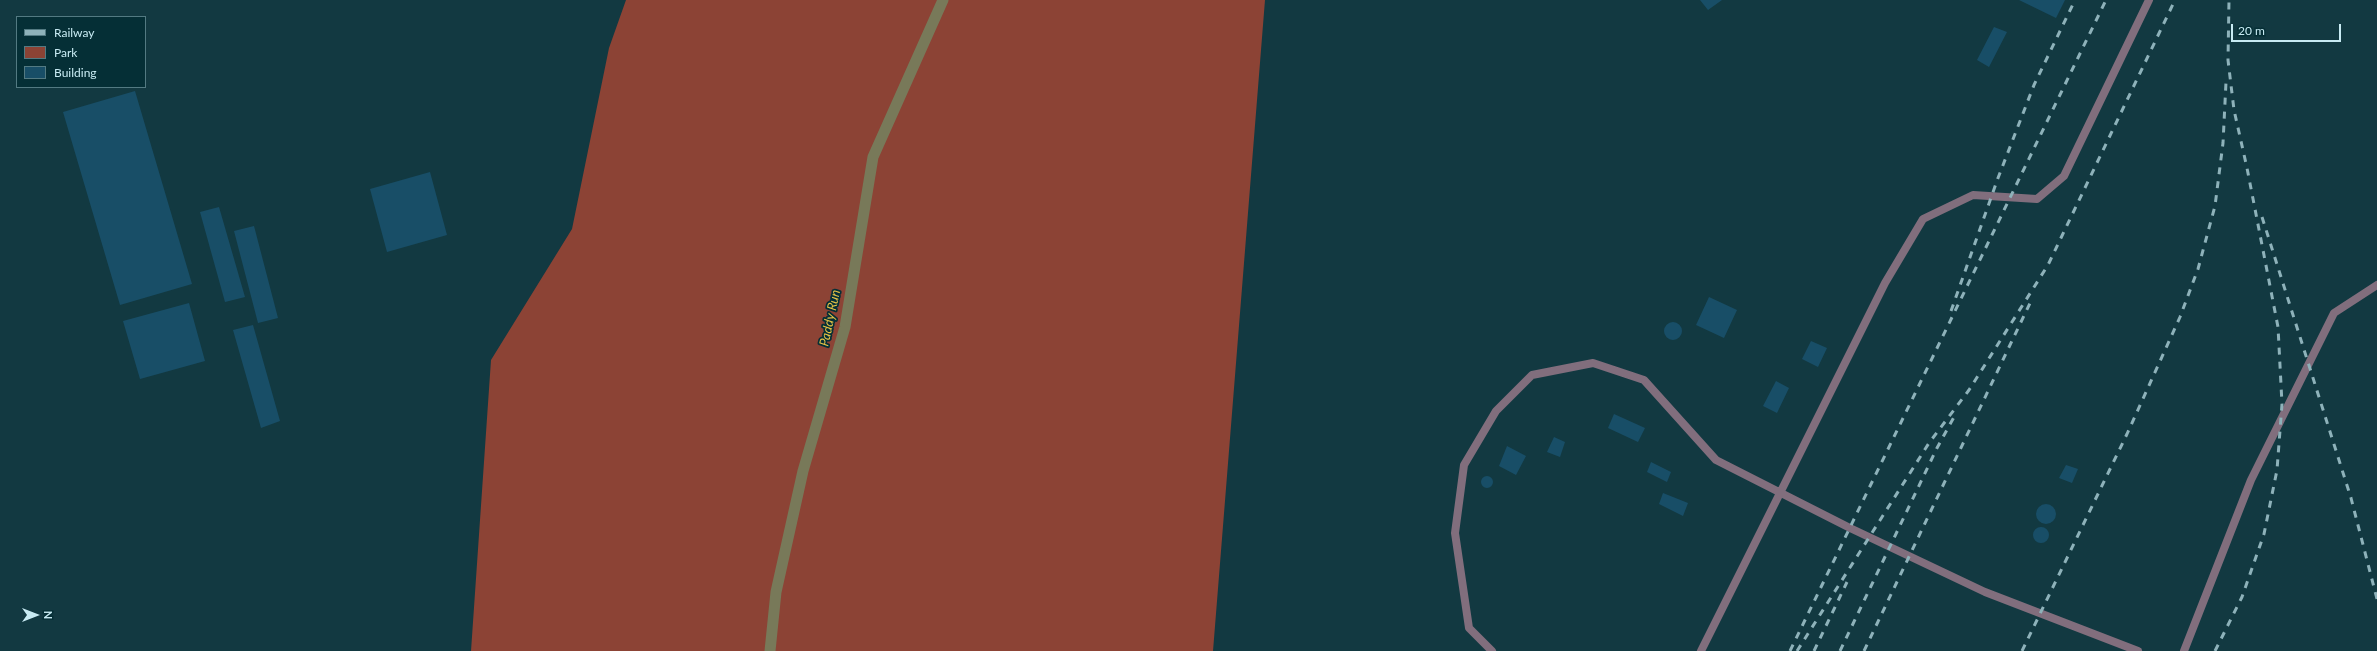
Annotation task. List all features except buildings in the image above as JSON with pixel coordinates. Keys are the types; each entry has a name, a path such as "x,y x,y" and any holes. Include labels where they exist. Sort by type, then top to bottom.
{"lane":[{"path":"1701,651 1885,282 1923,219 1973,195 2037,199 2064,176 2150,0"},
{"path":"2184,651 2251,480 2334,314 2377,284"},
{"path":"1492,651 1469,628 1455,533 1464,465 1496,411 1532,375 1593,363 1644,380 1716,460 1985,592 2138,651"}],"green space":[{"path":"626,0 1265,0 1213,651 471,651 491,360 572,229 609,48"}],"waterway":[{"name":"Paddy Run","path":"770,651 776,592 803,471 845,327 873,157 943,0"}],"railway":[{"path":"1951,311 1998,178 2034,85 2075,0"},
{"path":"1790,651 2106,0"},
{"path":"1797,651 1929,443 1969,390 2048,265 2175,0"},
{"path":"2215,651 2242,597 2264,534 2277,470 2282,404 2278,327 2247,168 2234,110 2228,60 2229,0"},
{"path":"2022,651 2127,434 2180,317 2198,269 2215,206 2223,143 2226,82"},
{"path":"2262,217 2351,498 2377,599"},
{"path":"1864,651 2031,301"},
{"path":"1840,651 1937,448 1954,417"},
{"path":"1814,651 1847,582"}]}
